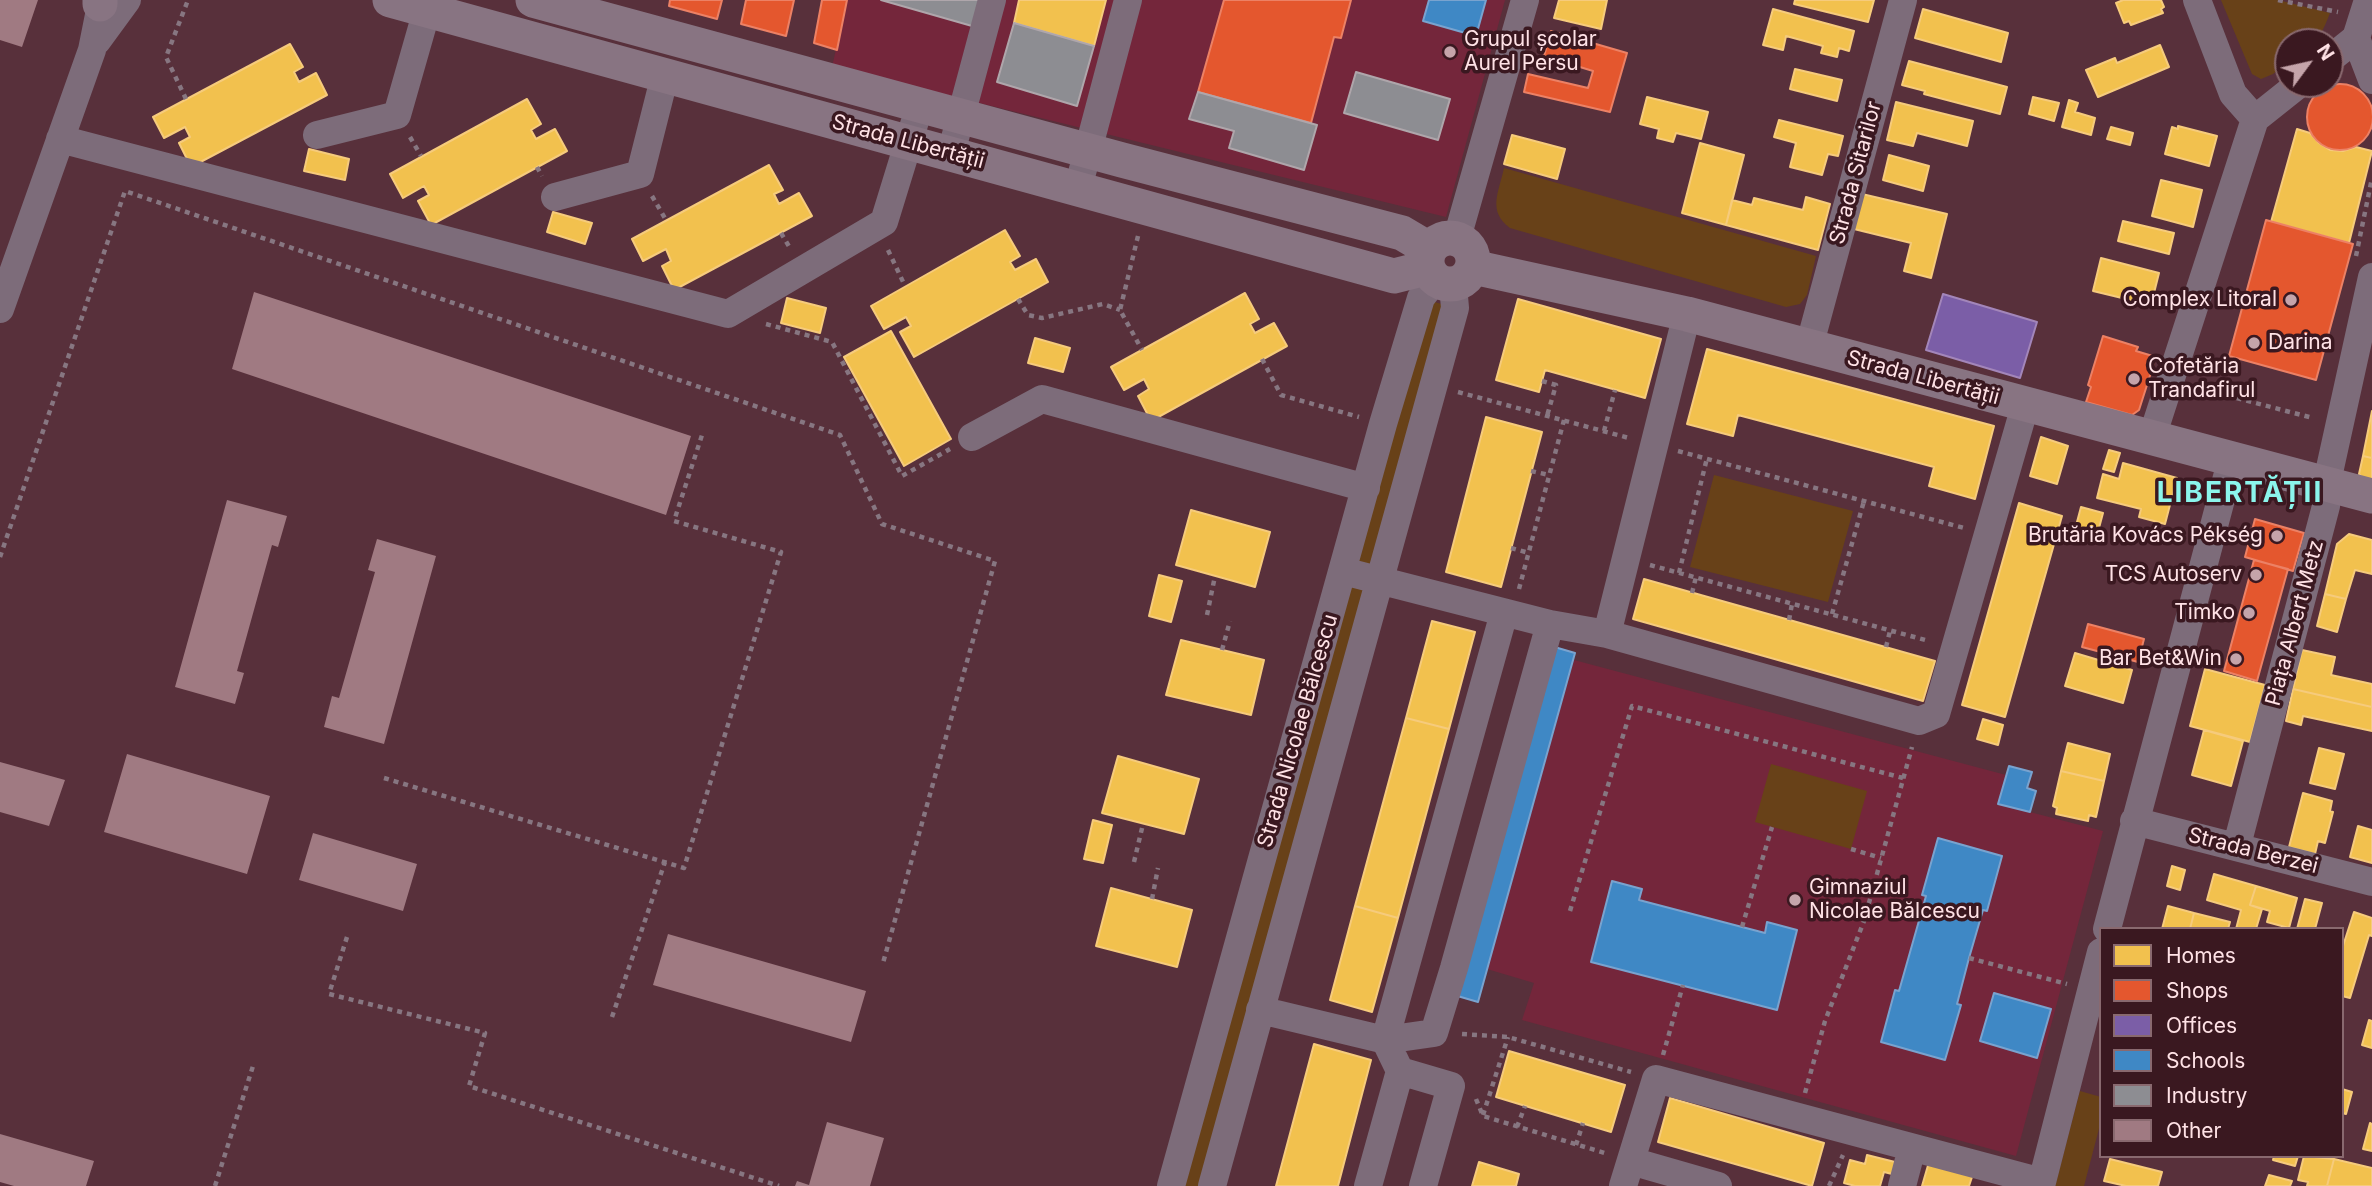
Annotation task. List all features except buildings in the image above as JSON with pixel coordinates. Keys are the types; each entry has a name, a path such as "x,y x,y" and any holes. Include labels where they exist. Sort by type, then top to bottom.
{"main road":[{"name":"Strada Libertății","path":"390,0 1394,276 1445,265 1687,314 2372,496"},
{"name":"Strada Libertății","path":"533,0 1402,233 1445,265"}],"street":[{"path":"951,153 992,0"},
{"path":"1079,188 1128,0"},
{"path":"1445,265 1525,0"},
{"name":"Strada Sitarilor","path":"1809,347 1903,0"},
{"path":"2197,0 2233,94 2255,119"},
{"path":"2344,48 2356,38 2368,0"},
{"path":"0,309 107,1"},
{"path":"317,135 397,115 427,10"},
{"path":"2356,38 2372,79"},
{"path":"555,198 639,174 665,75"},
{"path":"2152,437 2255,119 2281,98"},
{"path":"60,139 728,314 884,222 920,105"},
{"name":"Strada Nicolae Bălcescu","path":"1171,1186 1421,298 1445,265"},
{"name":"Strada Nicolae Bălcescu","path":"1212,1186 1455,308 1445,265"},
{"name":"Piața Albert Metz","path":"2236,845 2326,506 2328,483 2372,277"},
{"path":"1607,634 1687,314"},
{"path":"972,437 1042,398 1366,488"},
{"path":"1343,571 1508,614 1607,634 1919,721 1936,714 2025,405"},
{"path":"2108,927 2232,458"},
{"path":"1368,1186 1400,1071 1385,1040 1508,614"},
{"path":"1260,1010 1385,1040 1434,1032 1550,624"},
{"name":"Strada Berzei","path":"2134,821 2372,882"},
{"path":"1717,1186 1627,1173 1656,1079 2041,1184 2099,960"},
{"path":"1400,1071 1451,1086 1423,1186"},
{"path":"1902,1186 1912,1148"}],"path":[{"path":"186,99 166,57 188,0"},
{"path":"2278,0 2338,12"},
{"path":"0,557 125,191 840,435 882,524 995,561 883,963"},
{"path":"884,222 889,255 905,286"},
{"path":"1120,310 1141,226"},
{"path":"1017,299 1028,315 1042,318 1103,304 1120,310 1142,350"},
{"path":"728,314 832,342 902,476 972,437"},
{"path":"1262,359 1281,395 1369,420"},
{"path":"1542,381 1556,385 1547,416"},
{"path":"1451,390 1988,534"},
{"path":"1604,431 1615,390"},
{"path":"2197,390 2319,419"},
{"path":"1508,614 1529,553 1564,420"},
{"path":"384,778 684,868 781,552 674,521 702,435"},
{"path":"1679,573 1707,458"},
{"path":"1531,471 1549,475"},
{"path":"1832,614 1864,501"},
{"path":"1511,548 1529,553"},
{"path":"1626,558 1955,648"},
{"path":"1207,615 1215,576"},
{"path":"1692,593 1696,577"},
{"path":"1789,620 1793,604"},
{"path":"1223,650 1230,621"},
{"path":"1886,648 1890,631"},
{"path":"1570,911 1632,706 1903,778"},
{"path":"1798,1117 1825,1021 1864,921 1919,721"},
{"path":"1134,862 1143,824"},
{"path":"1742,927 1772,827"},
{"path":"1851,849 1881,858"},
{"path":"612,1017 665,862"},
{"path":"1152,899 1158,868"},
{"path":"347,937 329,994 485,1033 469,1086 779,1186"},
{"path":"1969,958 2078,988"},
{"path":"1434,1032 1508,1037 1656,1079 1683,985"},
{"path":"1483,1116 1508,1037"},
{"path":"215,1186 253,1066"},
{"path":"1473,1093 1483,1116 1576,1144 1627,1173"},
{"path":"1517,1127 1525,1106"},
{"path":"1576,1144 1583,1124"}],"shaded area":[{"path":"847,0 1505,0 1446,217 832,67"},
{"path":"2221,0 2278,0 2330,13 2323,28 2274,28 2274,73 2261,79 2252,74"},
{"path":"1504,168 1816,256 1807,295 1800,304 1786,307 1510,228 1503,222 1497,208"},
{"path":"1421,298 1455,308 1212,1186 1171,1186"},
{"path":"1714,475 1853,511 1828,602 1690,567"},
{"name":"Gimnaziul Nicolae Bălcescu","path":"1574,660 2006,775 1999,804 2103,831 2016,1156 1522,1020 1534,983 1487,969"},
{"path":"1771,764 1867,791 1851,849 1755,822"},
{"path":"2080,1091 2099,1096 2099,1129 2084,1186 2055,1186"}],"place":[{"name":"Grupul școlar Aurel Persu","path":"1450,52"},
{"name":"Complex Litoral","path":"2291,300"},
{"name":"Darina","path":"2254,343"},
{"name":"Cofetăria Trandafirul","path":"2134,379"},
{"name":"Brutăria Kovács Pékség","path":"2277,536"},
{"name":"TCS Autoserv","path":"2256,575"},
{"name":"Timko","path":"2249,613"},
{"name":"Bar Bet&Win","path":"2236,659"},
{"name":"Gimnaziul Nicolae Bălcescu","path":"1795,900"}],"district":[{"name":"LIBERTĂȚII","path":"2240,494"}]}
